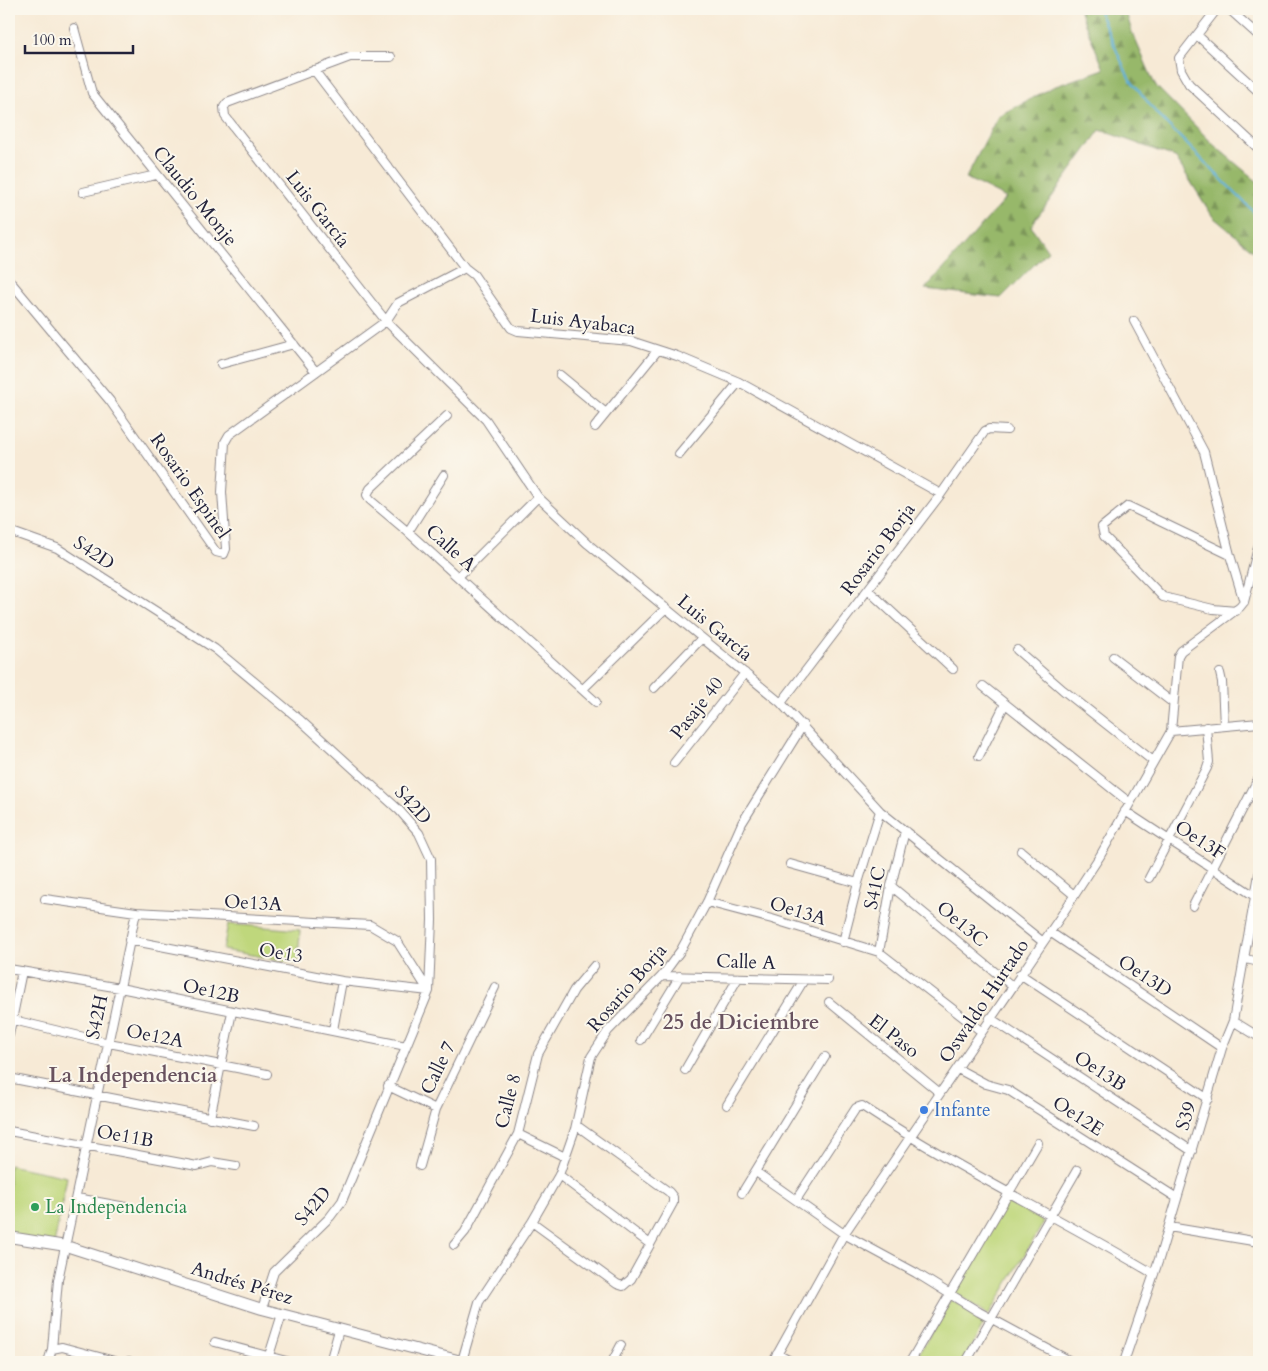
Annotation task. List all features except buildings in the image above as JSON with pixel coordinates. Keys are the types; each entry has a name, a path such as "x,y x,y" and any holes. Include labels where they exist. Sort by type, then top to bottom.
{"street":[{"path":"1217,9 1179,58 1181,70 1189,84 1259,148"},
{"path":"1229,9 1259,36"},
{"name":"Claudio Monje","path":"74,28 92,93 316,372"},
{"path":"1197,35 1259,92"},
{"path":"314,70 350,57 391,57"},
{"name":"Luis García","path":"314,70 227,103 223,110 225,116 386,321 486,420 538,497 588,544 781,703 880,811 1043,942"},
{"name":"Luis Ayabaca","path":"314,70 465,268 474,275 511,328 518,331 631,341 658,350 739,382 941,494"},
{"path":"83,192 156,174"},
{"path":"386,321 398,303 465,268"},
{"name":"Rosario Espinel","path":"9,280 110,401 216,552 222,555 226,549 222,492 225,442 230,435 386,321"},
{"path":"1134,321 1204,452 1244,602"},
{"path":"221,364 294,344"},
{"path":"594,427 658,350"},
{"path":"560,375 606,413"},
{"path":"680,454 739,382"},
{"name":"Calle A","path":"447,416 368,493 370,500 596,702"},
{"name":"Rosario Borja","path":"781,703 941,494 985,432 990,429 1007,430"},
{"path":"408,532 444,475"},
{"path":"458,577 538,497"},
{"path":"1230,555 1128,506 1102,527 1104,536 1163,597 1213,609 1236,611"},
{"name":"S42D","path":"9,531 57,548 136,601 215,649 299,719 399,810 419,833 431,859 432,920 429,991 388,1086 342,1201 330,1217 274,1272 262,1309"},
{"path":"1259,544 1244,602 1236,611 1181,651 1178,656 1171,731 1259,723"},
{"path":"868,590 953,669"},
{"path":"583,689 666,608"},
{"path":"654,688 702,638"},
{"path":"1018,650 1063,690 1153,761"},
{"path":"1113,657 1174,703"},
{"name":"Pasaje 40","path":"674,763 745,673"},
{"path":"1220,673 1224,726"},
{"name":"Oe13F","path":"983,686 1168,839 1256,897"},
{"path":"979,756 1005,704"},
{"name":"Rosario Borja","path":"464,1361 479,1302 532,1222 560,1175 576,1125 591,1057 608,1031 662,976 682,950 707,902 742,823 802,725"},
{"path":"1149,878 1209,762 1206,728"},
{"name":"Oswaldo Hurtado","path":"773,1362 844,1234 1050,932 1128,807 1171,731"},
{"path":"1193,906 1259,777"},
{"path":"844,942 858,883 880,811"},
{"name":"S41C","path":"879,952 891,886 905,831"},
{"path":"1021,851 1074,895"},
{"path":"790,864 858,883"},
{"name":"S39","path":"1124,1362 1169,1227 1222,1048 1233,1021 1257,911 1256,897 1259,874"},
{"name":"Oe13C","path":"891,886 1012,986"},
{"name":"Oe13A","path":"44,899 136,912 370,926 397,941 429,991"},
{"name":"Oe13A","path":"707,902 772,919 879,952"},
{"name":"S42H","path":"48,1362 52,1349 56,1300 66,1246 88,1146 96,1094 136,912"},
{"name":"Oe13D","path":"1050,932 1222,1048"},
{"name":"Oe13","path":"129,940 342,981 429,991"},
{"path":"879,952 981,1031"},
{"path":"1246,959 1259,962"},
{"name":"Calle 8","path":"454,1245 465,1232 518,1134 538,1054 574,990 594,966"},
{"name":"Oe12B","path":"9,969 120,988 406,1046"},
{"path":"9,1035 10,1020 22,971"},
{"path":"1020,974 1208,1099"},
{"name":"Calle A","path":"662,976 828,980"},
{"path":"641,1040 680,976"},
{"path":"685,1070 738,978"},
{"path":"727,1104 804,980"},
{"path":"334,1030 342,981"},
{"name":"Calle 7","path":"420,1166 436,1109 495,987"},
{"name":"El Paso","path":"829,1002 940,1093"},
{"path":"210,1118 232,1012"},
{"name":"Oe13B","path":"990,1018 1192,1150"},
{"name":"Oe12A","path":"10,1020 108,1043 267,1074"},
{"path":"1233,1021 1259,1037"},
{"path":"742,1192 825,1057"},
{"name":"Oe12E","path":"958,1069 980,1081 1008,1090 1177,1198"},
{"path":"9,1078 254,1126"},
{"path":"388,1086 436,1109"},
{"path":"796,1200 859,1106 910,1138 1010,1192 1154,1274"},
{"path":"532,1222 617,1284 623,1286 631,1279 673,1203 673,1197 576,1125"},
{"name":"Oe11B","path":"9,1131 197,1166 212,1162 236,1166"},
{"path":"518,1134 565,1157"},
{"path":"910,1362 1038,1143"},
{"path":"966,1362 1077,1170"},
{"path":"756,1172 844,1234 992,1319 1072,1362"},
{"path":"560,1175 650,1244"},
{"path":"77,1198 131,1208"},
{"path":"1169,1227 1259,1242"},
{"name":"Andrés Pérez","path":"9,1238 66,1246 262,1309 450,1360 464,1361"},
{"path":"268,1359 282,1314"},
{"path":"330,1362 339,1330"},
{"path":"215,1342 268,1359 290,1362"},
{"path":"52,1349 62,1346 118,1362"},
{"path":"612,1362 621,1346"},
{"path":"778,1354 792,1362"}],"green space":[{"path":"1079,9 1125,9 1132,32 1155,85 1215,146 1259,183 1259,255 1213,217 1175,157 1100,130 1031,226 1048,251 1001,298 925,289 1006,198 966,178 998,116 1053,87 1104,69"},
{"path":"228,924 300,930 298,963 223,950"},
{"name":"La Independencia","path":"9,1165 67,1177 54,1245 9,1237"},
{"path":"1007,1202 1044,1222 989,1315 954,1292"},
{"path":"951,1299 986,1320 963,1362 914,1362"}],"waterway":[{"path":"1098,9 1129,78 1157,114 1253,211 1259,221"}],"place":[{"name":"Infante","path":"924,1110"},
{"name":"La Independencia","path":"35,1207"}],"district":[{"name":"25 de Diciembre","path":"741,1022"},
{"name":"La Independencia","path":"133,1075"}]}
